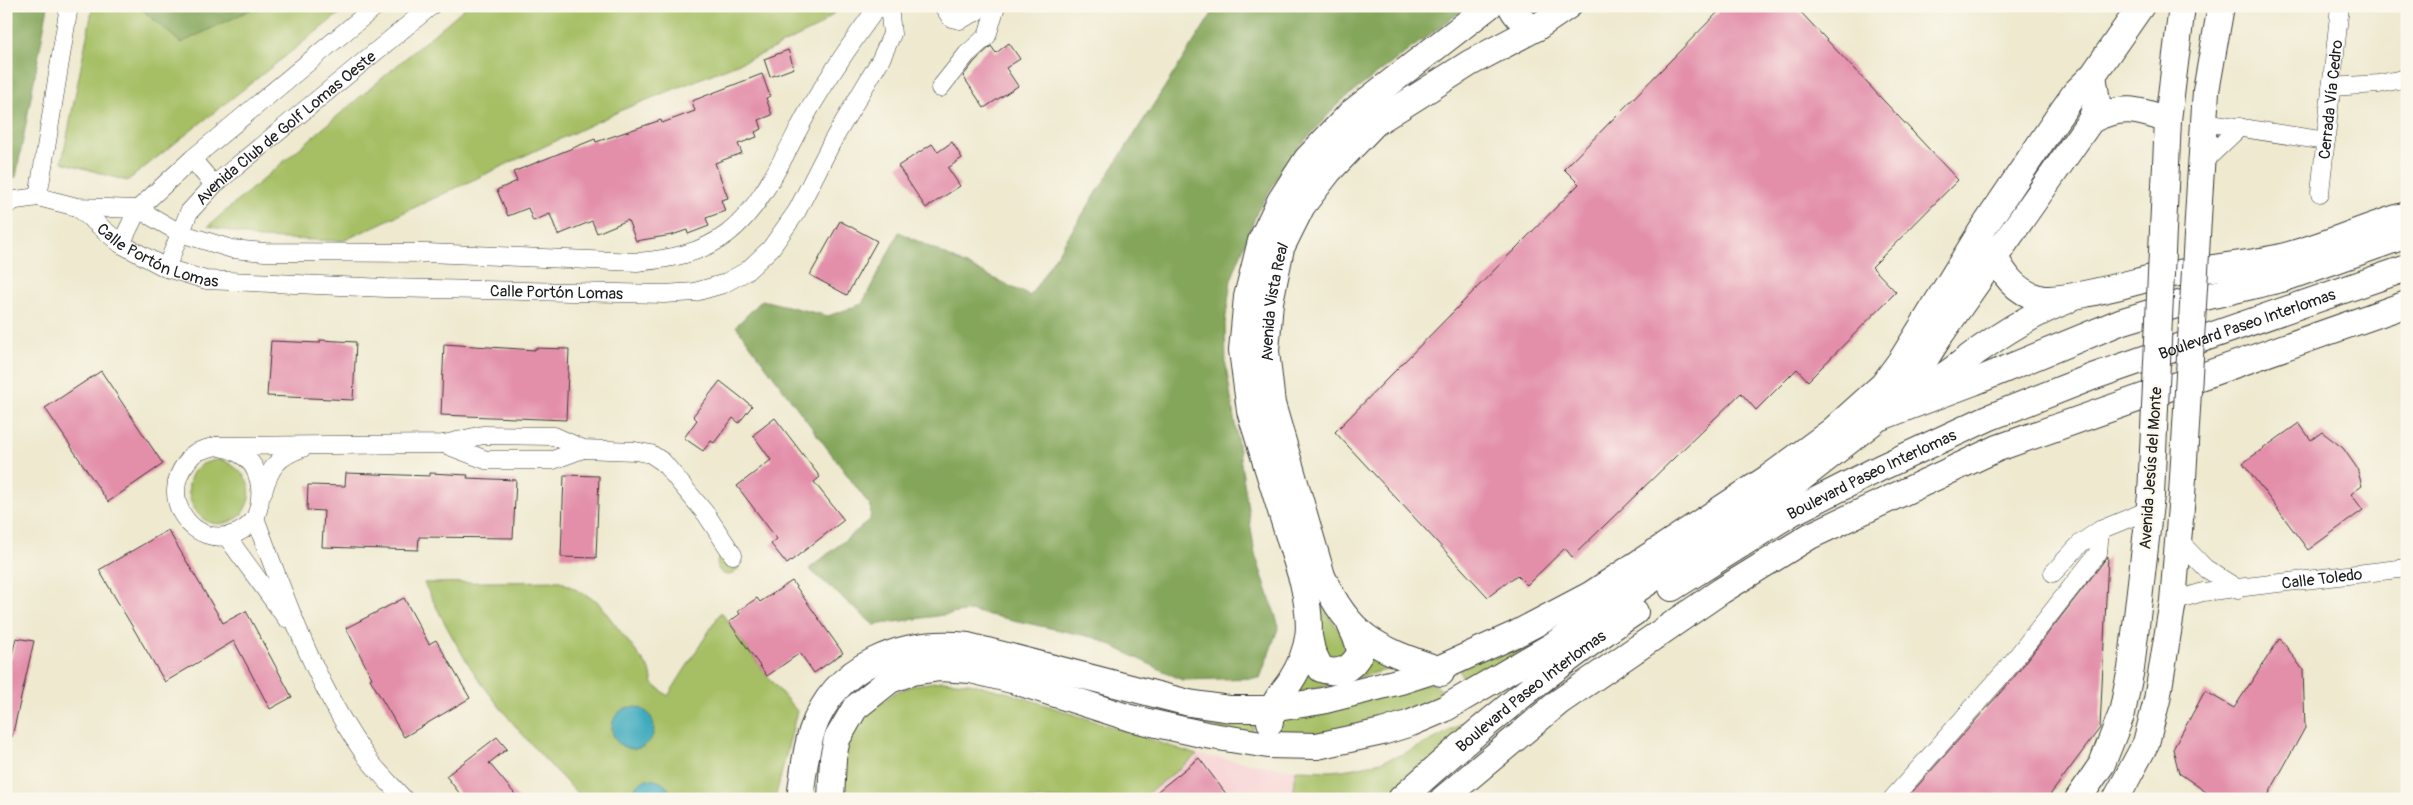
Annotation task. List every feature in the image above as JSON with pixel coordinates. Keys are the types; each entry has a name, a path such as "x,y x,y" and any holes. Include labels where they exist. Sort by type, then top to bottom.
{"main road":[{"name":"Avenida Vista Real","path":"1271,709 1304,659 1308,636 1309,606 1250,410 1242,350 1247,297 1261,242 1280,201 1307,159 1351,113 1489,6"},
{"path":"1511,6 1515,15 1522,22 1536,28"},
{"name":"Avenida Vista Real","path":"1438,669 1403,658 1367,640 1346,619 1332,598 1322,576 1272,404 1266,351 1270,302 1281,248 1302,206 1329,171 1375,123 1470,63 1536,28 1568,6"},
{"path":"800,799 812,730 835,690 856,672 877,659 902,649 934,644 968,646 1188,703 1230,709 1271,709 1322,701 1401,681 1438,669 1516,634 1590,595 1768,478 1832,431 1883,385 1902,359 1980,233 2056,120 2075,93 2093,75 2141,6"},
{"name":"Avenida Jesús del Monte","path":"2078,799 2102,764 2122,713 2132,669 2150,502 2168,120 2182,6"},
{"path":"2091,120 2108,112 2124,109 2141,111 2168,120 2186,89 2205,6"},
{"name":"Avenida Jesús del Monte","path":"2116,799 2146,743 2157,700 2173,602 2180,541 2206,91 2221,6"},
{"path":"831,799 833,758 837,739 855,708 890,680 912,672 940,668 970,670 1012,680 1130,718 1206,735 1268,745 1317,746 1382,732 1436,712 1458,700 1550,647 1780,495 1878,418 1898,399 1918,371 1940,334 2091,120 2097,102 2093,75"},
{"path":"1980,233 2007,278 2015,287 2040,298 2082,294 2173,273 2278,258 2407,215"},
{"path":"1898,399 1929,385 1964,376 2120,322 2196,299 2284,278 2407,235"},
{"name":"Boulevard Paseo Interlomas","path":"1401,799 1463,743 1610,629 1696,572 1791,513 1880,468 1996,414 2092,377 2407,268"},
{"path":"1832,431 1878,418 1964,376 1977,351 2017,325 2049,308 2082,294"},
{"name":"Boulevard Paseo Interlomas","path":"1443,799 1559,702 1720,591 1810,536 1998,448 2407,304"},
{"path":"1940,334 1945,355 1964,376"},
{"path":"1308,636 1312,651 1321,669 1330,672 1349,668 1360,653 1358,642 1346,619"},
{"path":"1438,669 1458,700"},
{"path":"1268,745 1271,709"}],"street":[{"path":"6,205 16,200 38,197 69,6"},
{"path":"121,244 138,209 192,159 376,6"},
{"name":"Avenida Club de Golf Lomas Oeste","path":"166,268 189,212 214,185 431,6"},
{"name":"Calle Portón Lomas","path":"38,197 77,207 138,209 180,233 232,249 265,252 418,253 637,262 670,259 714,243 728,233 755,204 815,100 878,6"},
{"name":"Calle Portón Lomas","path":"77,207 121,244 166,268 206,280 386,288 664,294 695,292 723,284 746,271 771,248 797,211 833,140 882,59 892,34 889,6"},
{"path":"944,6 951,18 960,20 976,12 979,6"},
{"path":"940,88 967,54 987,36 996,6"},
{"name":"Cerrada Vía Cedro","path":"2320,193 2340,6"},
{"path":"2331,87 2379,84 2407,78"},
{"path":"2204,122 2326,141"},
{"path":"2200,174 2240,128"},
{"path":"192,159 214,185"},
{"path":"311,445 290,452 269,471 256,518 243,531 227,537 203,534 184,519 175,496 179,472 194,453 216,446 311,445 444,444 483,435 554,436 583,449"},
{"path":"444,444 486,460 554,460 583,449 635,450 652,454 663,462 706,514 733,555"},
{"path":"216,446 240,453 256,471 262,495"},
{"path":"2054,573 2081,543 2150,502"},
{"path":"256,518 299,636 335,707 370,760 404,799"},
{"path":"1892,799 2007,669 2098,553 2100,530"},
{"path":"227,537 299,636"},
{"path":"2180,541 2205,568 2238,589"},
{"name":"Calle Toledo","path":"2173,602 2203,592 2407,568"}],"shaded area":[{"path":"1197,755 1296,770 1293,799 1141,799"}],"green space":[{"path":"6,6 48,6 16,177 6,181"},
{"path":"93,6 138,6 181,42 258,6 349,6 127,181 62,162"},
{"path":"138,6 258,6 181,43"},
{"path":"467,6 842,6 818,27 762,54 624,109 343,241 259,238 208,226"},
{"path":"1217,6 1468,6 1341,101 1290,157 1257,212 1231,280 1225,323 1226,366 1255,554 1279,626 1260,678 1182,680 1096,638 971,611 874,625 809,569 870,520 871,507 736,326 762,300 828,316 862,304 899,232 1030,296"},
{"path":"223,460 244,476 250,490 249,498 241,515 231,521 217,524 206,520 197,512 191,502 190,478 197,468 210,461"},
{"path":"724,553 732,553 739,560 739,568 732,575 724,575 717,568 717,560"},
{"path":"560,581 597,601 650,670 653,684 668,696 721,612 767,676 797,711 775,799 583,799 570,786 522,734 479,680 454,639 424,583"},
{"path":"1315,597 1342,634 1349,652 1335,663 1323,660"},
{"path":"1540,631 1544,638 1465,684 1459,669"},
{"path":"1366,652 1402,666 1292,694 1311,666"},
{"path":"941,681 969,683 1009,693 1197,755 1141,799 843,799 847,745 864,716 896,692 915,685"},
{"path":"1431,683 1442,692 1441,705 1284,747 1273,728 1286,717"},
{"path":"1520,685 1396,799 1293,799 1296,770 1330,771 1356,768 1406,752 1453,728"},
{"path":"1159,709 1215,718 1254,720 1252,735 1156,716"}],"water":[{"path":"637,707 645,710 651,716 654,728 651,740 645,746 629,749 621,746 615,740 612,724 615,716 621,710"},
{"path":"646,779 656,780 666,786 673,799 631,799 635,787"}],"building":[{"path":"1724,6 1795,6 1958,180 1872,267 1896,292 1808,381 1797,369 1756,410 1741,393 1572,557 1565,548 1527,585 1517,575 1488,597 1335,432 1579,184 1564,169"},
{"path":"1009,43 1020,59 1006,68 1018,86 984,108 963,76 991,46 996,53"},
{"path":"788,50 794,68 770,77 764,59"},
{"path":"762,74 770,96 766,98 772,115 759,120 762,129 755,132 757,137 738,144 742,153 715,163 728,198 721,200 725,211 706,218 709,226 688,234 687,230 672,235 636,241 628,220 597,233 592,221 558,235 550,214 533,221 528,208 508,216 497,190 517,181 513,172 595,139 596,142 661,120 662,123 695,111 692,101"},
{"path":"952,142 962,158 948,168 960,186 926,208 898,166 932,144 938,152"},
{"path":"840,221 877,241 847,295 810,275"},
{"path":"320,340 356,342 353,400 267,396 271,341 320,343"},
{"path":"444,344 535,350 535,348 569,349 566,420 441,415"},
{"path":"101,371 163,464 108,502 45,408"},
{"path":"720,381 752,406 739,423 733,418 714,443 711,441 703,451 684,438 697,420 693,416"},
{"path":"775,418 820,477 814,482 844,520 787,564 771,544 777,539 737,486 771,460 753,435"},
{"path":"2299,423 2311,440 2322,432 2343,448 2357,468 2362,486 2351,494 2363,510 2308,550 2243,463"},
{"path":"346,473 430,476 430,473 468,475 467,478 516,480 513,538 419,537 418,550 322,547 324,511 307,510 308,485 345,486"},
{"path":"564,475 599,476 596,558 561,557"},
{"path":"168,530 223,623 246,611 292,697 270,709 234,641 165,682 99,570"},
{"path":"2108,556 2100,728 2047,799 1906,799 2015,676"},
{"path":"792,581 843,653 814,673 800,653 767,676 729,622 740,614 738,611 757,598 760,602"},
{"path":"404,598 429,644 436,640 470,698 404,737 370,679 372,678 346,628"},
{"path":"16,638 34,641 12,737 6,737 6,658 11,659"},
{"path":"2280,638 2303,670 2305,728 2266,799 2216,799 2179,773 2173,749 2205,691 2234,708"},
{"path":"497,737 507,749 489,763 519,799 464,799 446,776"},
{"path":"1199,758 1230,799 1148,799"}]}
